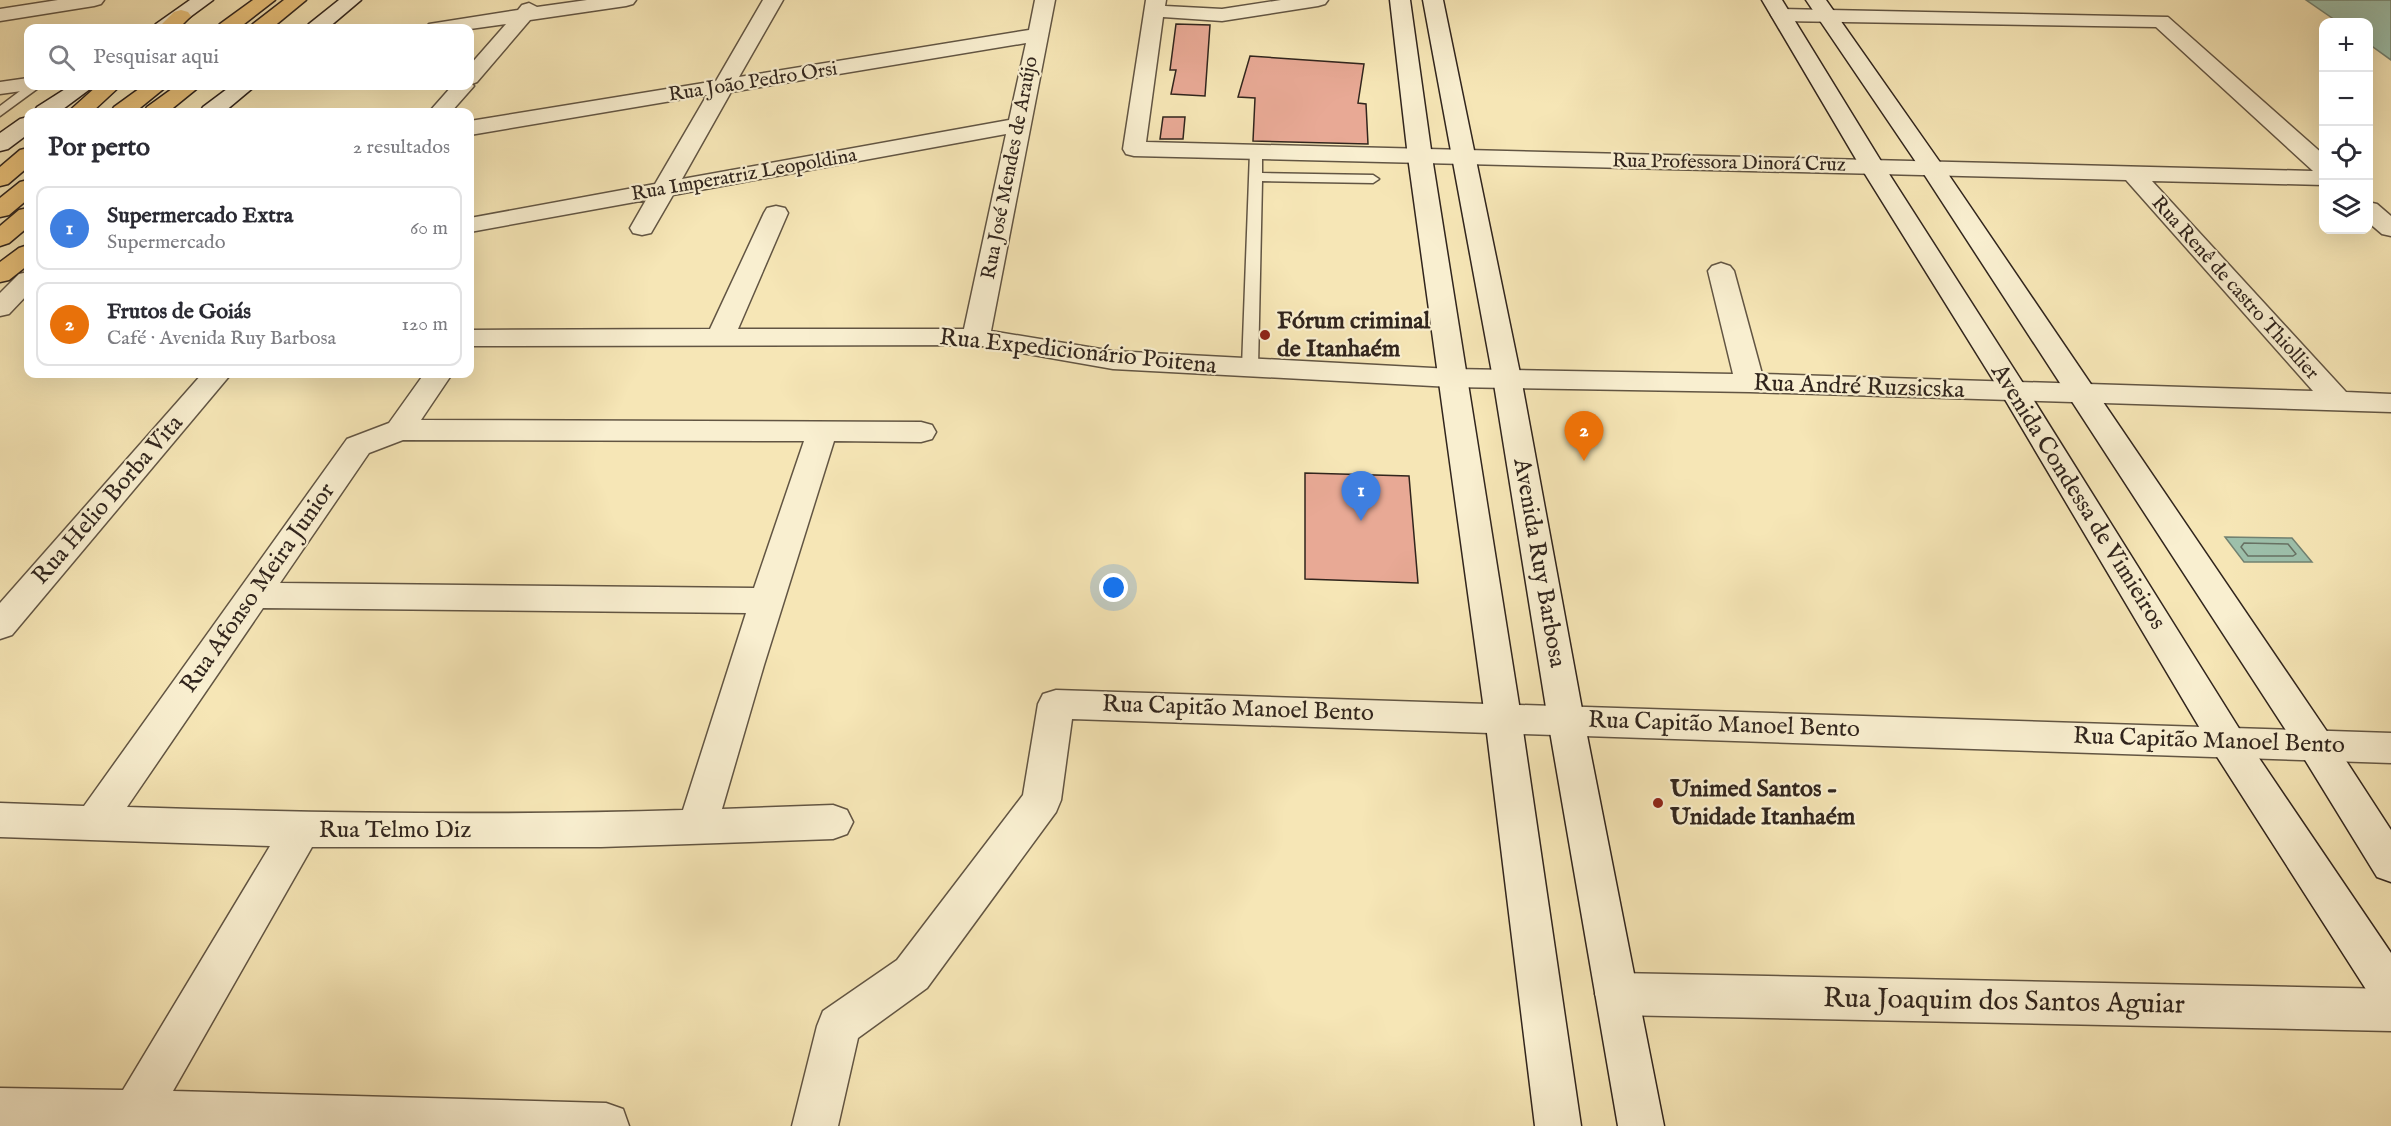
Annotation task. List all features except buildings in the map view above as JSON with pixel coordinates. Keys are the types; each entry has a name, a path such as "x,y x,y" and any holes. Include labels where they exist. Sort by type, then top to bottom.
{"highway":[{"path":"232,24 243,16 266,15 296,0"},
{"path":"84,108 104,90"},
{"path":"127,108 151,90"},
{"path":"160,108 184,90"},
{"path":"0,179 24,158"},
{"path":"0,210 24,190"},
{"path":"0,238 24,218"},
{"path":"0,274 24,256"}],"street":[{"path":"0,15 94,0"},
{"path":"175,22 203,0"},
{"path":"321,24 351,0"},
{"path":"474,73 538,0"},
{"path":"463,24 626,0"},
{"path":"642,228 773,0"},
{"name":"Rua José Mendes de Araújo","path":"976,337 1045,0"},
{"path":"1156,6 1222,15 1318,0"},
{"path":"1400,0 1451,378 1503,717 1558,1126"},
{"name":"Avenida Ruy Barbosa","path":"1433,0 1507,378 1566,720 1641,1126"},
{"name":"Rua Professora Dinorá Cruz","path":"1156,6 1134,149 2319,178"},
{"path":"1777,8 2162,21 2319,163"},
{"name":"Avenida Condessa de Vimieiros","path":"1777,8 2227,741 2391,990"},
{"path":"1822,8 1932,168 2315,744 2391,864"},
{"name":"Rua João Pedro Orsi","path":"474,127 1037,35"},
{"path":"0,88 24,85"},
{"path":"51,108 77,90"},
{"path":"216,108 239,90"},
{"path":"444,108 459,90"},
{"name":"Rua Imperatriz Leopoldina","path":"474,224 1018,125"},
{"path":"0,144 24,127"},
{"name":"Rua Renê de castro Thiollier","path":"2133,174 2338,401"},
{"path":"720,338 776,213"},
{"path":"2373,213 2391,229"},
{"path":"1721,271 1750,383"},
{"path":"0,309 24,284"},
{"path":"0,309 24,306"},
{"name":"Rua Expedicionário Poitena","path":"474,338 976,337 1113,360 1451,378 1507,378"},
{"name":"Rua Helio Borba Vita","path":"0,626 214,378"},
{"path":"399,430 435,378"},
{"name":"Rua André Ruzsicska","path":"1507,378 1750,383 2391,403"},
{"path":"399,430 921,432"},
{"name":"Rua Afonso Meira Junior","path":"94,823 358,446 399,430"},
{"path":"697,827 766,601 823,430"},
{"path":"253,595 766,601"},
{"name":"Rua Capitão Manoel Bento","path":"815,1126 839,1026 912,974 1042,800 1056,704 2391,748"},
{"name":"Rua Telmo Diz","path":"0,820 302,830 601,830 833,822"},
{"path":"132,1119 218,968 302,830"},
{"name":"Rua Joaquim dos Santos Aguiar","path":"1617,994 2391,1010"},
{"path":"0,1112 132,1119 606,1126"}],"lane":[{"path":"0,112 30,90"},
{"path":"1250,368 1256,152"},
{"path":"1256,177 1373,179"}],"water":[{"path":"2306,0 2391,0 2391,60 2373,47 2373,18 2332,18"},
{"path":"2225,537 2292,538 2312,562 2244,562"}],"place":[{"name":"Fórum criminal de Itanhaém","path":"1265,335"},
{"name":"Frutos de Goiás","path":"1584,461"},
{"name":"Supermercado Extra","path":"1361,521"},
{"name":"Unimed Santos - Unidade Itanhaém","path":"1658,803"}]}
